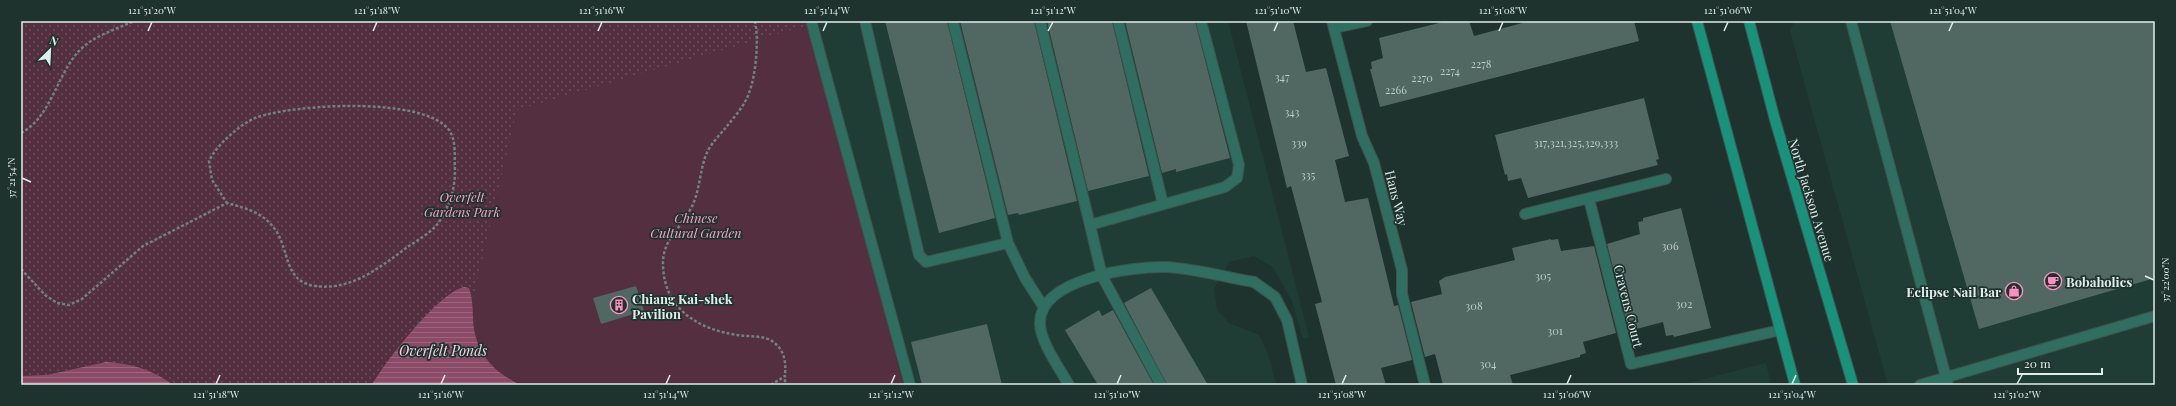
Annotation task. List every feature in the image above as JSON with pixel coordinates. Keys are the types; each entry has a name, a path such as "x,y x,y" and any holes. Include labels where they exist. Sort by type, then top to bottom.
{"main road":[{"path":"1697,21 1795,385"},
{"name":"North Jackson Avenue","path":"1749,21 1775,120 1853,385"},
{"path":"1752,32 1755,21"}],"street":[{"path":"865,21 919,255 926,262 1008,243"},
{"path":"953,21 1008,243 1025,278 1044,306"},
{"path":"1040,21 1102,276 1161,385"},
{"path":"1118,21 1163,204"},
{"path":"1090,225 1225,187 1237,178 1239,165 1201,21"},
{"path":"1333,25 1367,21"},
{"path":"1851,21 1947,381"},
{"path":"812,24 910,385"},
{"name":"Hans Way","path":"1333,25 1362,136 1374,163 1402,270 1402,294 1425,385"},
{"path":"1525,214 1666,180"},
{"name":"Cravens Court","path":"1589,198 1631,364 1780,330"},
{"path":"1069,385 1042,336 1040,322 1044,306 1054,295 1082,280 1139,268 1168,267 1254,282 1275,298 1287,320 1302,385"},
{"path":"1920,385 1947,381 2155,316"}],"path":[{"path":"21,133 32,127 40,118 67,67 88,42 134,21"},
{"path":"755,21 757,43 749,94 706,155 694,203 671,235 664,249 663,265 665,284 674,303 690,318 710,330 764,337 773,342 781,350 786,361 785,385"},
{"path":"21,269 45,295 57,303 69,305 82,299 143,246 227,203 259,214 274,227 282,240 289,266 294,276 304,283 330,287 349,284 374,271 434,228 451,198 455,182 454,140 450,131 442,122 432,117 383,106 343,105 266,115 247,122 219,146 209,161 212,180 227,203"},
{"path":"771,385 785,376"}],"shaded area":[{"path":"811,21 1228,21 1309,337 1303,339 1292,301 1273,267 1254,256 1229,262 1214,289 1217,310 1229,323 1259,335 1268,354 1276,385 903,385"},
{"path":"1795,21 2155,21 2155,385 1888,385 1790,31"},
{"path":"1766,363 1771,385 1681,385"}],"green space":[{"name":"Overfelt Gardens Park","path":"21,21 811,21 903,385 21,385"},
{"name":"Chinese Cultural Garden","path":"812,24 903,385 453,385 517,110"}],"water":[{"name":"Overfelt Ponds","path":"464,287 469,288 471,293 476,339 484,356 503,375 520,385 372,385 400,345 427,314 453,292"},
{"path":"106,362 124,364 150,371 173,385 21,385 21,376 47,375"}],"building":[{"path":"885,21 947,21 995,218 939,233"},
{"path":"960,21 1034,21 1077,201 1019,215 1018,213 1008,215"},
{"path":"1047,21 1112,21 1149,176 1088,191"},
{"path":"1125,21 1195,21 1230,158 1176,172 1176,169 1162,173"},
{"path":"1246,21 1293,21 1306,72 1326,68 1349,156 1335,160 1345,202 1368,198 1394,306 1398,305 1412,360 1381,368 1386,385 1336,385 1315,304 1322,302 1291,186 1287,188"},
{"path":"1447,21 1469,21 1474,36 1530,21 1634,21 1639,41 1380,107 1370,69 1372,69 1371,62 1383,58 1379,38"},
{"path":"1890,21 2155,21 2155,278 1979,329"},
{"path":"1644,98 1659,159 1656,160 1658,165 1528,198 1521,178 1508,181 1507,174 1505,175 1495,135"},
{"path":"1681,208 1711,328 1674,337 1673,335 1666,336 1663,322 1629,331 1607,244 1640,234 1638,222 1643,221 1643,218"},
{"path":"1551,239 1558,239 1561,251 1594,246 1616,333 1583,342 1586,353 1580,355 1580,357 1510,375 1513,385 1443,385 1435,354 1425,357 1411,302 1442,294 1439,281 1445,277 1515,260 1512,248"},
{"name":"Chiang Kai-shek Pavilion","path":"636,286 644,311 601,324 593,298"},
{"path":"1151,288 1208,385 1167,385 1124,303"},
{"path":"1099,310 1102,316 1113,310 1154,385 1098,385 1065,330"},
{"path":"987,324 1002,385 922,385 911,342"}],"place":[{"name":"Bobaholics","path":"2053,281"},
{"name":"Eclipse Nail Bar","path":"2014,291"},
{"name":"Chiang Kai-shek Pavilion","path":"619,305"}]}
